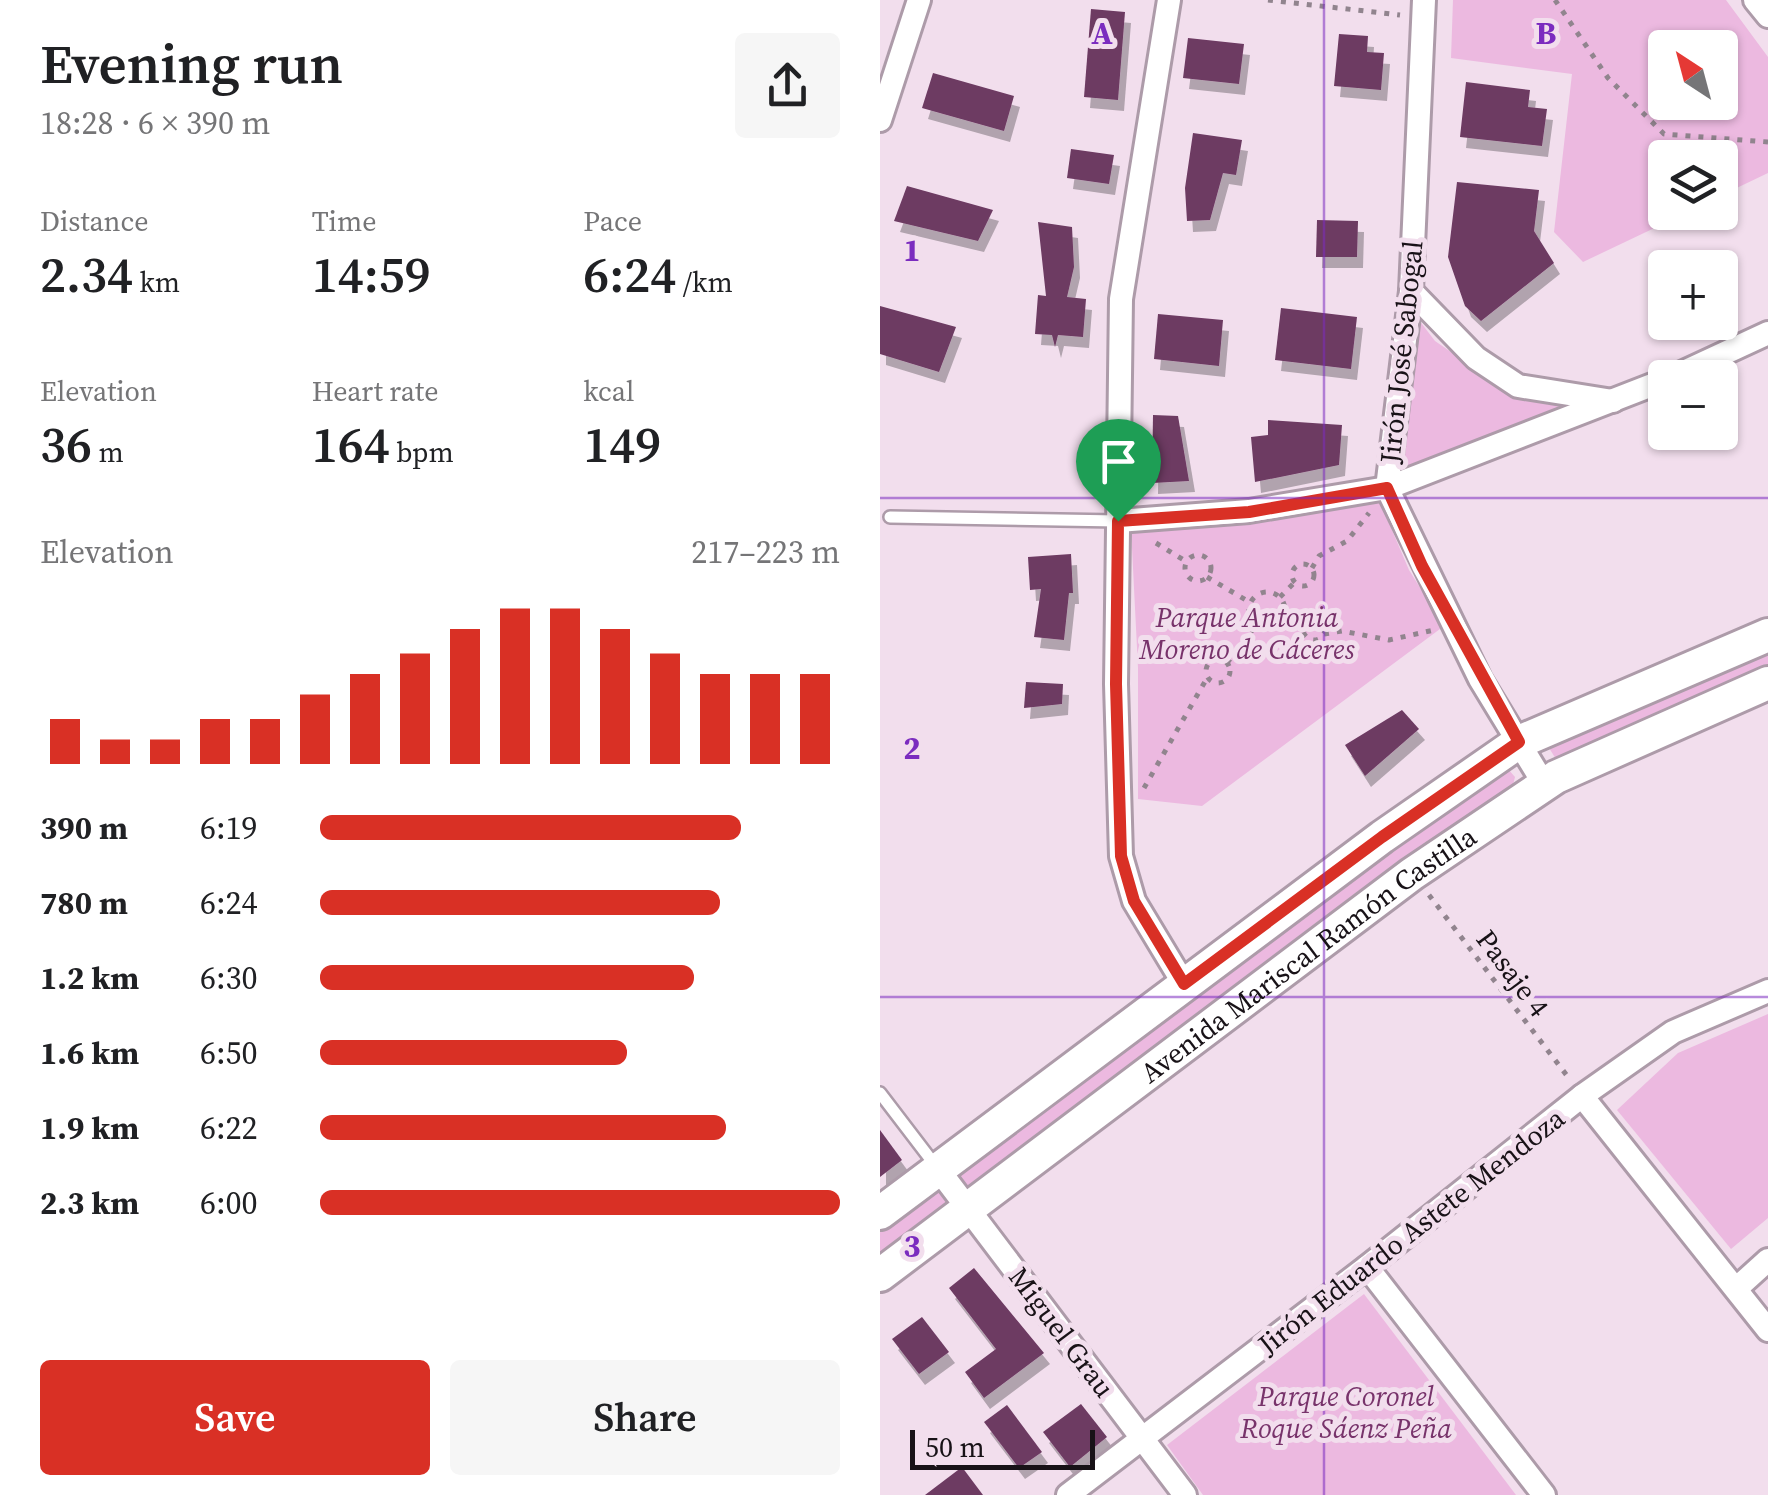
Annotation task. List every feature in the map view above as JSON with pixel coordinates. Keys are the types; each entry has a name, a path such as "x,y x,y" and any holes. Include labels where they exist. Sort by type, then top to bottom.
{"main road":[{"name":"Avenida Mariscal Ramón Castilla","path":"880,1213 1382,837 1519,742 1768,635"},
{"name":"Avenida Mariscal Ramón Castilla","path":"880,1275 1412,874 1544,784 1768,682"}],"street":[{"path":"880,120 918,0"},
{"path":"1168,0 1120,299 1116,684 1121,856 1134,901 1184,984"},
{"path":"1756,0 1768,16"},
{"name":"Jirón José Sabogal","path":"1424,9 1412,291 1387,488 1453,626 1544,784"},
{"path":"1412,291 1476,358 1518,386 1617,402"},
{"path":"1710,360 1768,334"},
{"path":"1118,521 1249,512 1387,488 1648,388"},
{"name":"Jirón Eduardo Astete Mendoza","path":"1068,1495 1367,1268 1582,1096 1674,1032 1768,991"},
{"path":"1582,1096 1738,1287 1768,1330"},
{"name":"Miguel Grau","path":"938,1169 1185,1495"},
{"path":"1738,1287 1768,1260"},
{"path":"1367,1268 1544,1495"}],"lane":[{"path":"890,517 1118,521"},
{"path":"880,1093 938,1169"}],"path":[{"path":"1268,0 1424,9"},
{"path":"1556,0 1608,78 1664,134 1768,142"},
{"path":"1295,582 1305,586 1311,582 1318,556 1347,541 1387,488"},
{"path":"1207,577 1209,562 1202,556 1190,558 1186,566 1189,576 1196,581 1207,577 1251,602"},
{"path":"1280,598 1295,582 1296,566 1312,568"},
{"path":"1282,619 1285,608 1280,598 1265,592 1251,602 1250,614 1257,624 1268,627 1282,619 1304,625 1319,619 1324,634"},
{"path":"1228,663 1257,624"},
{"path":"1304,625 1305,636 1311,640 1342,631 1388,640 1453,626"},
{"path":"1140,800 1207,678 1206,666 1212,660 1228,663"},
{"path":"1207,678 1217,684 1225,681 1230,670 1228,663"},
{"name":"Pasaje 4","path":"1412,874 1582,1096"}],"green space":[{"path":"1453,0 1726,0 1768,57 1768,173 1738,187 1738,140 1648,140 1650,230 1583,262 1554,232 1572,74 1451,58"},
{"path":"1415,315 1435,341 1511,393 1591,403 1394,478"},
{"name":"Parque Antonia Moreno de Cáceres","path":"1380,502 1409,570 1444,626 1202,806 1138,799 1138,668 1131,528 1202,526"},
{"path":"1768,650 1768,676 1559,764 1546,743"},
{"path":"1508,769 1515,777 1511,793 973,1185 964,1187 954,1170 1498,771"},
{"path":"1768,1014 1768,1218 1731,1249 1617,1110 1678,1053"},
{"path":"935,1184 951,1203 880,1265 880,1222"},
{"name":"Parque Coronel Roque Sáenz Peña","path":"1364,1294 1516,1495 1203,1495 1167,1445"}],"building":[{"path":"1091,9 1125,12 1118,100 1084,97"},
{"path":"1339,34 1368,36 1367,52 1384,53 1381,90 1334,86"},
{"path":"1188,38 1244,44 1239,84 1183,78"},
{"path":"933,73 1014,96 1004,131 922,108"},
{"path":"1466,82 1530,90 1528,107 1547,109 1542,146 1460,137"},
{"path":"1193,133 1242,140 1236,175 1223,173 1210,220 1187,221 1185,188"},
{"path":"1071,149 1114,155 1109,184 1067,178"},
{"path":"1457,182 1539,190 1534,231 1554,263 1481,321 1465,306 1448,257"},
{"path":"907,186 993,210 978,241 894,221"},
{"path":"1317,220 1358,221 1357,257 1316,257"},
{"path":"1038,222 1072,227 1074,267 1067,297 1086,299 1083,337 1058,335 1055,347 1052,335 1035,334 1038,295 1046,296"},
{"path":"880,306 956,327 939,372 880,354"},
{"path":"1281,308 1357,317 1351,369 1275,360"},
{"path":"1158,314 1223,320 1219,366 1154,359"},
{"path":"1153,415 1178,416 1189,481 1152,483"},
{"path":"1268,420 1342,425 1339,465 1255,482 1251,437 1268,435"},
{"path":"1071,554 1073,593 1069,593 1064,640 1034,637 1041,589 1030,590 1028,557"},
{"path":"1026,682 1063,684 1062,704 1024,708"},
{"path":"1402,710 1419,729 1365,776 1345,745"},
{"path":"880,1130 902,1160 880,1177"},
{"path":"974,1268 1044,1353 984,1398 965,1372 996,1349 949,1288"},
{"path":"922,1317 949,1352 919,1374 892,1339"},
{"path":"1081,1404 1107,1437 1070,1467 1043,1432"},
{"path":"1007,1405 1042,1452 1019,1468 984,1422"},
{"path":"962,1467 983,1495 925,1495"}],"route":[{"path":"1387,488 1480,679 1519,742 1382,837 1184,984 1134,901 1121,856 1116,684 1118,521 1249,512 1387,488"}]}
